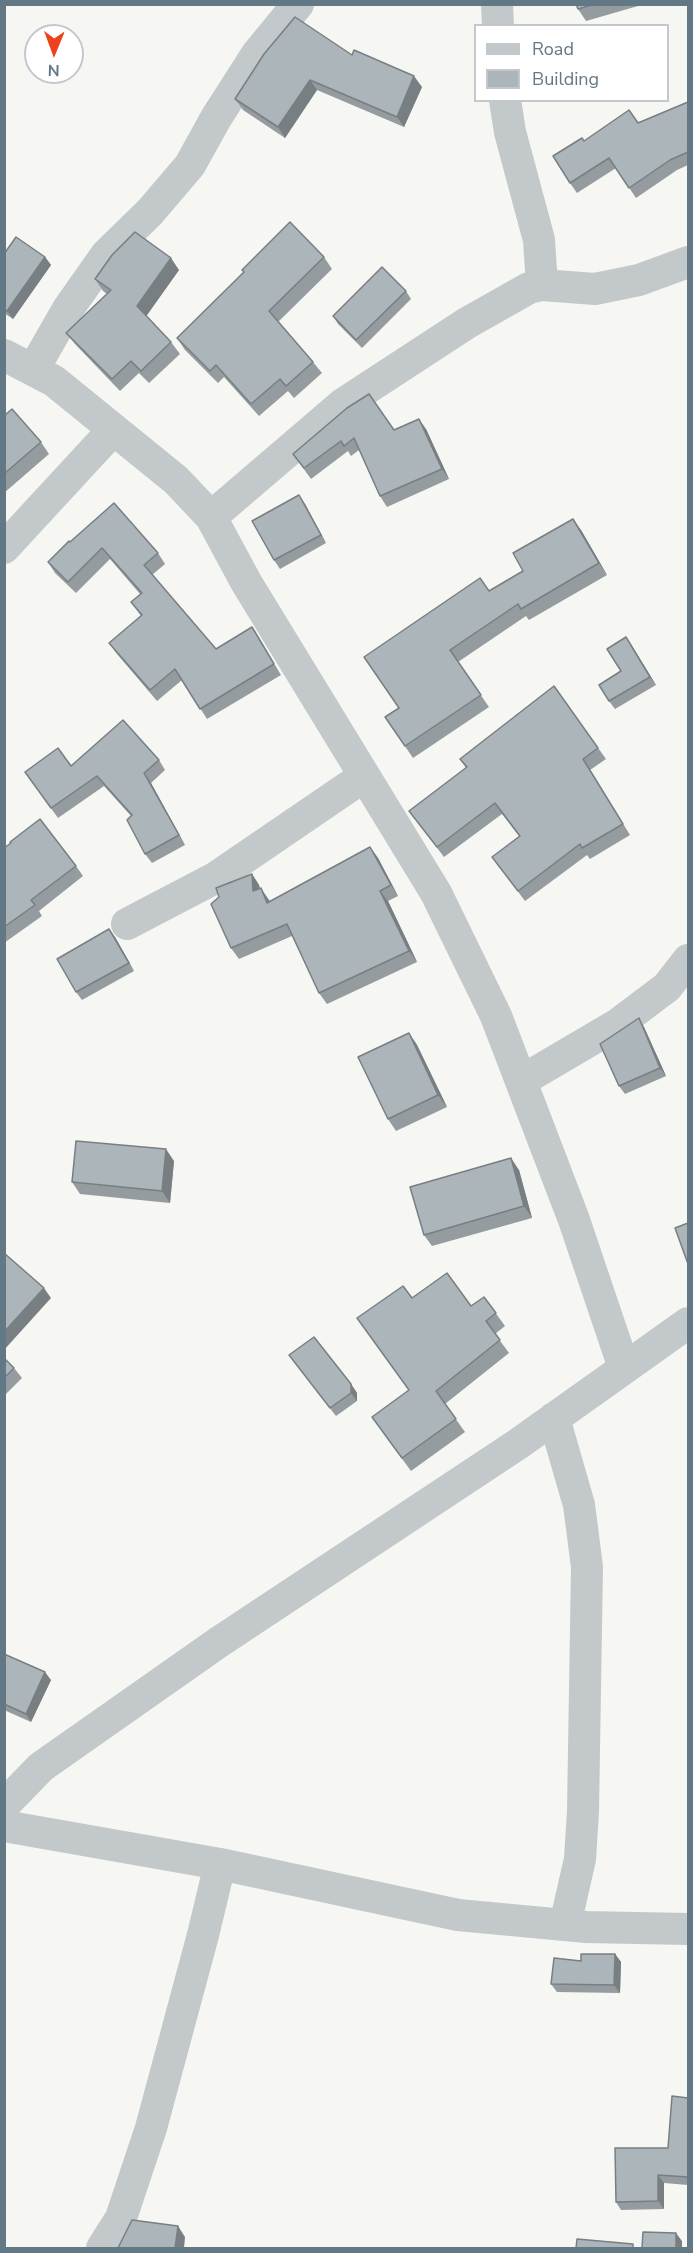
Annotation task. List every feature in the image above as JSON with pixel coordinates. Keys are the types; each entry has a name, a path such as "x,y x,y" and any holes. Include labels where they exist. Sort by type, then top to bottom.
{"street":[{"path":"33,370 68,309 106,255 150,212 190,165 216,118 257,54 298,4"},
{"path":"497,4 498,24"},
{"path":"505,102 510,132 539,240 542,285"},
{"path":"211,517 343,404 467,323 529,288 542,285 595,289 639,280 688,262"},
{"path":"4,355 54,381 176,480 211,517 246,582 435,892 496,1016 574,1220 624,1368"},
{"path":"4,548 113,430"},
{"path":"127,924 216,878 363,777"},
{"path":"521,1081 618,1024 667,987 688,960"},
{"path":"4,1805 41,1767 200,1655 518,1444 688,1323"},
{"path":"554,1418 579,1505 587,1567 583,1811 580,1859 565,1925"},
{"path":"4,1826 220,1864 458,1915 565,1925 688,1929"},
{"path":"102,2248 121,2218 151,2128 220,1864"}],"building":[{"path":"576,4 595,4 578,9"},
{"path":"295,17 352,55 354,50 414,76 397,117 310,80 278,127 235,99 264,54"},
{"path":"688,102 688,152 670,160 629,188 609,158 570,183 553,156 582,138 584,141 629,110 638,123"},
{"path":"290,222 324,257 269,311 313,362 286,386 280,379 251,404 216,365 210,371 177,338 244,272 242,270"},
{"path":"135,232 171,258 137,306 171,342 141,371 131,361 112,379 66,333 111,290 95,279 112,255"},
{"path":"16,237 45,257 7,311 4,309 4,254"},
{"path":"382,267 406,291 356,340 333,316"},
{"path":"369,394 394,430 419,419 442,469 380,496 354,438 344,446 341,441 304,468 293,454 347,408"},
{"path":"12,409 41,442 4,474 4,416"},
{"path":"299,495 321,535 274,560 252,521"},
{"path":"114,503 158,553 144,565 216,649 252,627 274,664 200,709 175,669 150,690 109,643 142,615 131,602 142,593 102,548 68,582 48,562"},
{"path":"573,519 599,563 521,609 518,604 450,650 481,695 405,746 385,717 399,708 364,657 480,578 489,591 523,571 513,553"},
{"path":"626,637 650,677 609,701 599,685 621,671 607,649"},
{"path":"554,686 598,748 583,759 623,824 582,848 580,844 518,891 492,857 520,836 495,803 437,847 409,811 467,767 460,759"},
{"path":"123,720 159,760 144,773 179,835 145,854 127,820 132,815 97,776 51,808 25,772 58,748 71,766"},
{"path":"40,819 76,866 31,900 35,905 4,927 4,848"},
{"path":"370,847 391,885 380,891 409,951 319,993 287,924 231,948 211,904 219,897 216,888 252,874 253,891 261,888 267,903"},
{"path":"109,929 129,963 76,992 57,959"},
{"path":"639,1018 660,1068 619,1086 600,1044"},
{"path":"409,1033 438,1095 388,1119 358,1057"},
{"path":"76,1141 166,1149 162,1191 72,1182"},
{"path":"511,1158 524,1206 424,1235 410,1187"},
{"path":"688,1223 688,1264 675,1228"},
{"path":"4,1253 44,1288 4,1332"},
{"path":"447,1273 471,1306 484,1297 496,1313 486,1321 500,1340 436,1391 456,1419 402,1458 372,1417 409,1390 357,1318 403,1286 412,1298"},
{"path":"314,1337 351,1384 351,1393 330,1408 289,1355"},
{"path":"4,1358 14,1368 4,1378"},
{"path":"4,1654 45,1672 26,1714 4,1704"},
{"path":"581,1954 615,1954 614,1985 551,1984 554,1958 581,1961"},
{"path":"672,2096 688,2098 688,2177 658,2175 658,2201 616,2202 615,2148 668,2148"},
{"path":"132,2220 178,2226 175,2248 118,2248"},
{"path":"643,2232 676,2233 676,2248 642,2248"},
{"path":"577,2239 633,2244 633,2248 576,2248"}]}
